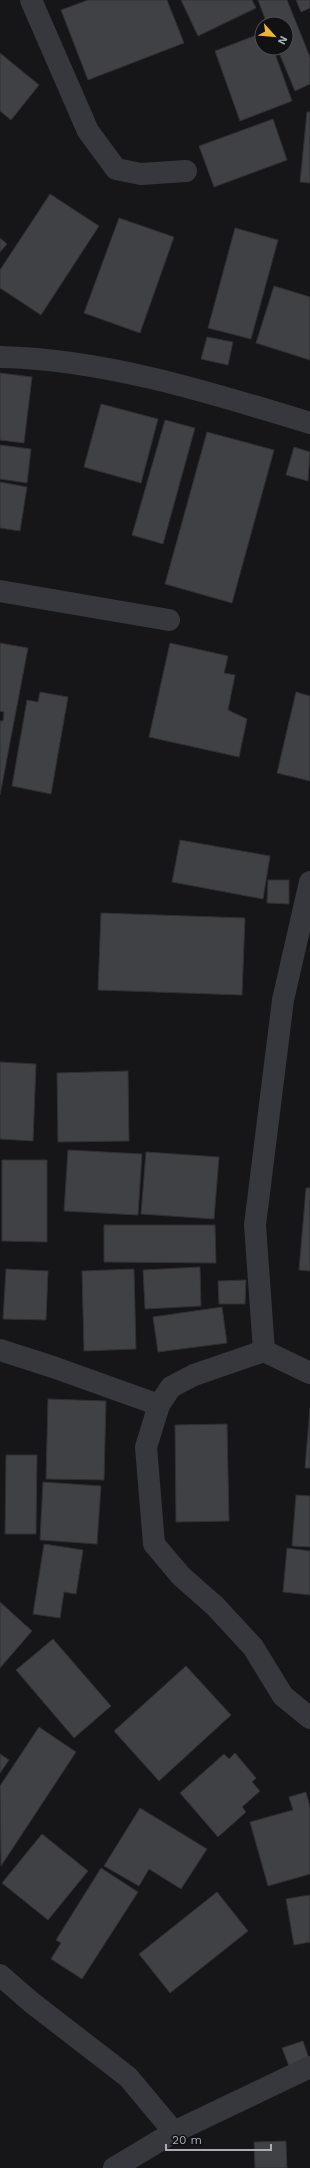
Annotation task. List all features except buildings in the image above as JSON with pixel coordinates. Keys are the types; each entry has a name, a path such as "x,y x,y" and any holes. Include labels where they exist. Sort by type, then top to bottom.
{"street":[{"path":"31,0 88,131 116,169 141,174 186,171"},
{"path":"0,357 18,357 119,371 224,397 310,423"},
{"path":"0,591 169,620"},
{"path":"264,1351 255,1225 283,1000 310,882"},
{"path":"0,1350 53,1367 159,1405"},
{"path":"310,1373 264,1351 194,1375 171,1387 159,1405 146,1447 154,1544 181,1576 215,1606 253,1647 283,1696 310,1718"},
{"path":"0,1975 31,2002 128,2077 174,2132"},
{"path":"114,2168 174,2132 310,2067"}]}
